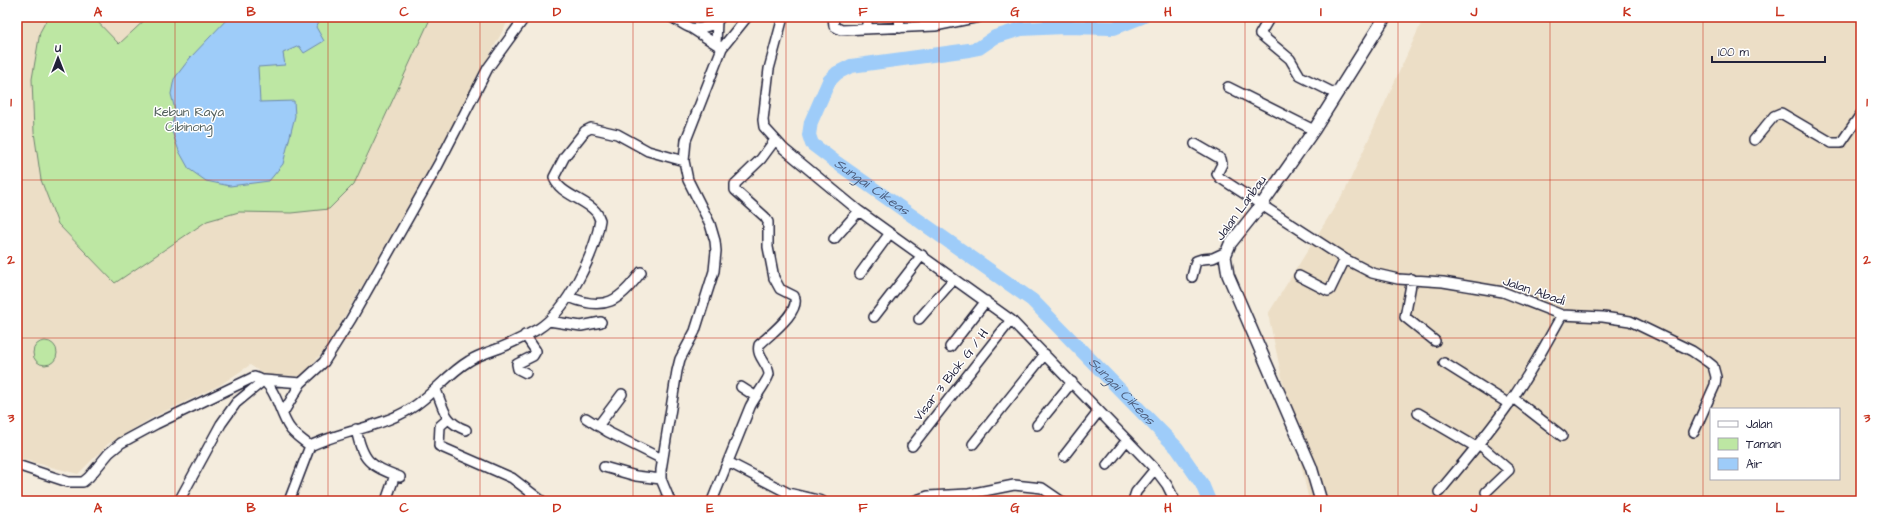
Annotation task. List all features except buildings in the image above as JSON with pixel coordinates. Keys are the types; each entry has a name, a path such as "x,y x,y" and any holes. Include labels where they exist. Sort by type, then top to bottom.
{"street":[{"path":"282,413 301,383 324,362 351,319 438,165 488,68 525,17"},
{"path":"671,17 719,46"},
{"path":"719,46 747,17"},
{"path":"783,17 769,69 762,120 764,127 798,162 859,210 1011,320 1155,469 1167,485 1175,501"},
{"path":"833,17 834,26 836,29 900,28 935,21 979,17"},
{"path":"867,17 867,29"},
{"path":"899,17 900,28"},
{"path":"1270,17 1260,34 1290,59 1300,76 1336,94"},
{"name":"Jalan Lanbau","path":"1321,501 1311,468 1228,275 1225,261 1226,252 1234,238 1262,204 1314,130 1385,17"},
{"path":"670,501 661,479 662,459 668,433 680,359 695,331 714,271 715,262 715,241 713,232 688,180 684,161 686,140 704,94 719,46 719,19 699,28 690,28"},
{"path":"1228,87 1314,130"},
{"path":"1754,140 1774,116 1781,114 1832,143 1841,143 1861,114"},
{"path":"289,501 310,446 336,435 400,414 436,390 460,367 470,360 501,348 549,321 569,297 599,230 600,220 593,209 564,190 556,183 554,177 565,156 584,130 590,128 617,134 648,151 684,161"},
{"path":"712,501 755,396 768,379 769,375 759,353 759,345 793,312 796,302 794,296 780,289 774,278 768,247 768,222 765,217 735,190 735,184 761,159 776,140"},
{"name":"Jalan Abadi","path":"1195,144 1221,159 1222,164 1217,174 1220,178 1345,259 1372,273 1398,279 1443,282 1504,292 1562,315 1603,317 1630,321 1692,351 1713,366 1716,377 1715,385 1694,432"},
{"path":"834,239 859,210"},
{"path":"860,274 890,233"},
{"path":"1192,277 1196,261 1202,258 1213,258 1226,252"},
{"path":"874,317 922,255"},
{"path":"1299,276 1330,290 1345,259"},
{"path":"569,297 591,304 604,303 623,293 641,272"},
{"path":"919,319 954,279"},
{"path":"1412,280 1405,317 1435,341"},
{"path":"950,347 986,301"},
{"path":"1439,492 1478,445 1511,401 1534,366 1562,315"},
{"name":"Visar 3 Blok G / H","path":"912,446 1011,320"},
{"path":"549,321 581,326 601,322"},
{"path":"525,335 536,351 533,356 517,364 518,369 526,373"},
{"path":"973,444 1045,354"},
{"path":"1444,363 1511,401 1562,436"},
{"path":"17,465 68,482 83,482 109,453 121,443 176,414 254,377 264,380 301,383"},
{"path":"264,380 271,388 289,427 310,446"},
{"path":"179,501 221,424 236,403 264,380"},
{"path":"1037,425 1072,382"},
{"path":"741,387 755,396"},
{"path":"436,390 448,419 454,425 466,430"},
{"path":"598,426 622,394"},
{"path":"1064,456 1099,411"},
{"path":"1418,413 1478,445 1509,470 1486,492"},
{"path":"586,418 598,426 662,459"},
{"path":"448,419 440,426 439,446 512,478 542,501"},
{"path":"356,429 362,453 366,460 372,465 397,476 386,501"},
{"path":"1107,465 1127,440"},
{"path":"728,462 788,493 822,501"},
{"path":"604,468 636,476 661,479"},
{"path":"1133,501 1136,492 1155,469"},
{"path":"914,501 936,495 969,494 1014,485 1042,488 1061,501"}],"shaded area":[{"path":"17,17 510,17 425,176 327,347 302,376 265,375 250,365 220,385 153,417 108,444 78,474 17,458"},
{"path":"1424,17 1861,17 1861,501 1309,501 1268,314 1346,189"}],"green space":[{"name":"Kebun Raya Cibinong","path":"48,17 93,17 119,44 148,17 431,17 354,184 329,209 291,213 239,212 207,221 115,283 58,224 41,180 34,132 32,79 40,32"},
{"path":"45,341 53,345 57,353 53,361 45,365 37,361 33,353 37,345"}],"water":[{"path":"229,17 322,17 316,27 324,41 304,53 299,46 283,53 285,65 258,67 260,102 294,101 295,116 283,164 269,181 230,186 206,181 189,169 179,151 171,129 175,110 171,94 174,79 190,58"}],"waterway":[{"name":"Sungai Cikeas","path":"1142,17 1114,28 1064,27 1021,29 995,37 979,48 851,66 837,73 829,81 811,122 809,135 812,144 837,163 1032,300 1177,448 1202,484 1209,501"}]}
